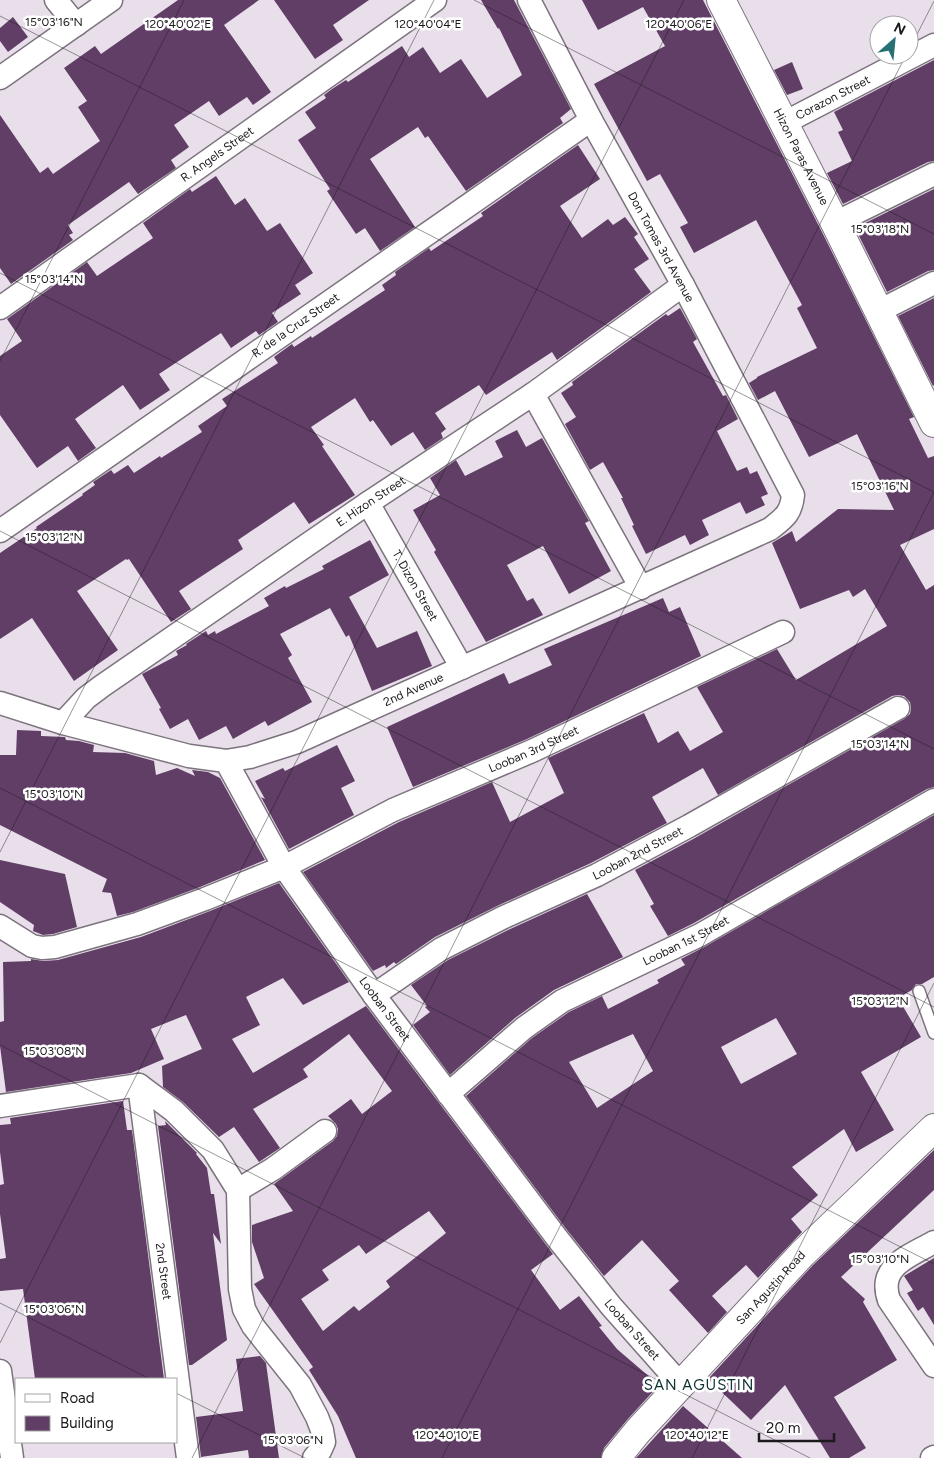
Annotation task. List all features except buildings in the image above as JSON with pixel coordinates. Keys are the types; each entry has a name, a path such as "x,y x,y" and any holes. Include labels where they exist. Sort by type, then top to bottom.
{"street":[{"path":"56,0 76,25"},
{"path":"0,78 111,0"},
{"name":"R. Angels Street","path":"0,308 435,0"},
{"name":"Don Tomas 3rd Avenue","path":"528,0 793,495"},
{"name":"Hizon Paras Avenue","path":"724,1 879,311 930,406"},
{"name":"Corazon Street","path":"784,123 934,45"},
{"name":"R. de la Cruz Street","path":"0,531 591,120"},
{"path":"836,224 934,174"},
{"path":"879,311 934,283"},
{"name":"E. Hizon Street","path":"63,723 86,698 102,686 368,503 533,394 682,285"},
{"path":"533,394 641,588"},
{"name":"2nd Avenue","path":"0,703 63,723 189,756 226,761 250,757 297,742 770,529 782,520 792,507 793,495"},
{"name":"T. Dizon Street","path":"368,503 462,668"},
{"name":"Looban 3rd Street","path":"284,867 393,810 532,750 783,632"},
{"name":"Looban 2nd Street","path":"374,995 441,949 502,918 614,866 689,826 898,708"},
{"name":"Looban Street","path":"226,761 284,867 374,995 587,1276 681,1385"},
{"name":"Looban 1st Street","path":"448,1094 524,1028 562,1001 700,935 934,800"},
{"path":"0,926 32,946 42,948 55,947 154,918 284,867"},
{"path":"0,1106 139,1085 174,1111 213,1150 238,1190 240,1289 244,1309 253,1326 300,1385 317,1417 324,1442 314,1458"},
{"name":"2nd Street","path":"139,1085 177,1378"},
{"name":"San Agustin Road","path":"616,1458 638,1431 802,1254 934,1128"},
{"path":"238,1190 273,1169 325,1131"},
{"path":"934,1242 895,1265 889,1272 886,1282 889,1300 934,1366"},
{"path":"0,1371 12,1458"},
{"name":"2nd Street","path":"178,1382 188,1458"}],"lane":[{"path":"919,990 934,1034"}],"district":[{"name":"SAN AGUSTIN","path":"699,1385"}]}
